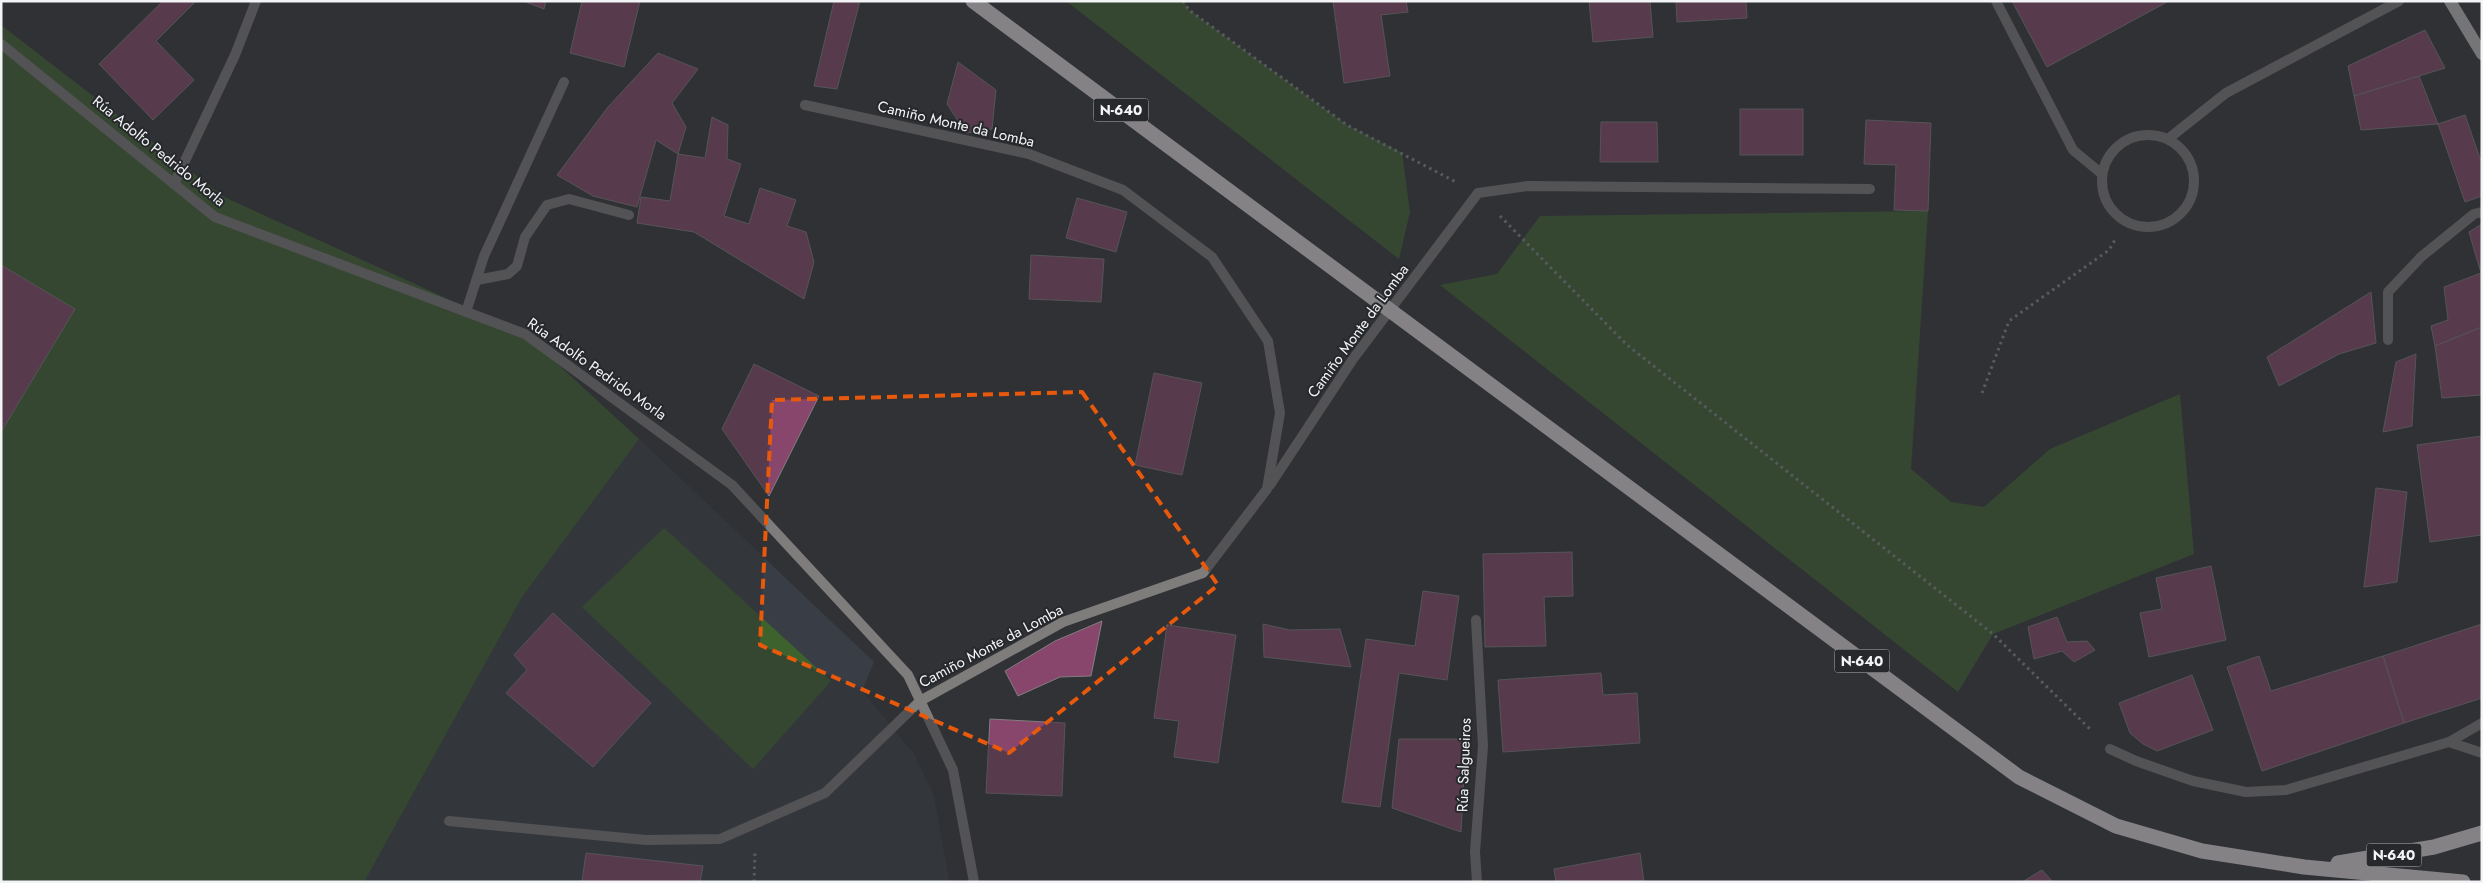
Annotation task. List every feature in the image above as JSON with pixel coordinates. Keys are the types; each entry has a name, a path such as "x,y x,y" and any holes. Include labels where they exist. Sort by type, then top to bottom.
{"highway":[{"name":"N-640","path":"973,1 2019,777 2116,826 2202,851 2304,867 2463,882"},
{"name":"N-640","path":"2304,867 2400,854 2434,847 2482,833"}],"main road":[{"path":"2450,1 2482,54"}],"street":[{"path":"174,184 235,55 256,1"},
{"path":"1996,1 2074,150 2102,174"},
{"path":"2168,139 2226,93 2399,1"},
{"name":"Rúa Adolfo Pedrido Morla","path":"1,44 215,217 525,334 732,485 908,675 953,770 974,882"},
{"path":"466,312 484,256 564,82"},
{"name":"Camiño Monte da Lomba","path":"805,106 1029,154 1123,190 1212,257 1268,341 1280,413 1267,489"},
{"path":"2140,135 2154,135 2168,139 2180,148 2190,161 2194,176 2193,192 2186,206 2176,218 2162,225 2147,227 2131,224 2118,216 2105,197 2102,174 2106,160 2115,148 2126,140 2140,135"},
{"path":"1478,193 1528,186 1870,188"},
{"name":"Camiño Monte da Lomba","path":"450,821 646,840 720,839 825,792 920,701 1063,622 1203,574 1267,489 1353,359 1478,193"},
{"path":"477,280 508,274 517,266 525,237 547,205 568,199 629,215"},
{"path":"2388,340 2388,292 2421,257 2474,214 2482,212"},
{"name":"Rúa Salgueiros","path":"1476,620 1483,746 1475,852 1477,882"},
{"path":"2110,749 2136,761 2193,780 2246,792 2286,790 2449,742 2482,723"},
{"path":"2449,742 2482,753"}],"path":[{"path":"1183,1 1189,10 1347,125 1478,193 1627,345 1993,634 2110,749"},
{"path":"1982,393 2009,321 2109,250 2115,240"},
{"path":"754,882 755,856"}],"highlighted area":[{"path":"1082,392 1218,585 1009,753 760,645 772,400"}],"shaded area":[{"path":"639,439 874,662 862,691 914,754 934,796 949,882 364,882 522,597"}],"green space":[{"path":"1066,1 1184,1 1189,10 1347,125 1402,153 1410,212 1399,259"},
{"path":"1,25 224,197 525,334 639,439 522,597 364,882 1,882"},
{"path":"1928,211 1911,469 1951,502 1984,507 2050,449 2180,394 2194,554 1993,634 1958,692 1440,285 1497,274 1540,216"},
{"path":"664,528 831,681 753,769 582,607"}],"building":[{"path":"163,1 196,1 156,41 194,80 153,120 99,64"},
{"path":"523,1 546,1 544,9"},
{"path":"582,1 640,1 624,67 570,53"},
{"path":"834,1 860,1 837,89 814,86"},
{"path":"1333,1 1406,1 1408,12 1381,15 1390,76 1344,83"},
{"path":"1589,1 1650,1 1653,37 1593,42"},
{"path":"1676,1 1746,1 1747,18 1677,22"},
{"path":"2012,1 2166,1 2167,2 2047,67"},
{"path":"2425,30 2445,68 2354,96 2348,66"},
{"path":"658,53 698,69 672,103 686,127 678,154 656,140 637,207 593,196 557,175 608,107"},
{"path":"958,62 996,90 992,129 966,133 947,104"},
{"path":"2419,76 2438,124 2361,130 2354,96"},
{"path":"1740,109 1803,109 1803,155 1740,155"},
{"path":"2465,115 2482,164 2482,196 2465,202 2438,124"},
{"path":"712,117 728,125 727,159 741,164 724,216 749,224 760,188 796,200 787,226 806,232 814,262 804,299 694,232 637,223 641,197 670,201 678,154 705,158"},
{"path":"1866,120 1931,123 1928,211 1894,210 1896,165 1864,164"},
{"path":"1601,122 1657,122 1658,162 1600,162"},
{"path":"1077,198 1127,212 1116,252 1066,238"},
{"path":"2482,224 2482,273 2481,273 2469,232"},
{"path":"1031,255 1104,259 1101,302 1029,299"},
{"path":"1,265 75,309 1,432"},
{"path":"2481,273 2482,327 2435,346 2431,326 2448,320 2444,287"},
{"path":"2371,292 2376,343 2339,354 2279,386 2267,357"},
{"path":"2482,327 2482,395 2442,398 2435,346"},
{"path":"2416,354 2412,426 2383,432 2396,362"},
{"path":"754,364 819,396 769,496 722,429"},
{"path":"1154,373 1202,383 1182,475 1135,465"},
{"path":"2482,436 2482,535 2430,542 2417,445"},
{"path":"2376,488 2407,492 2397,582 2364,587"},
{"path":"1572,552 1573,596 1544,597 1546,646 1485,647 1483,554"},
{"path":"2211,566 2226,640 2149,657 2140,613 2162,609 2156,578"},
{"path":"1423,591 1459,596 1447,680 1399,673 1380,807 1342,802 1366,639 1415,646"},
{"path":"553,613 651,703 593,767 506,693 527,670 514,655"},
{"path":"2057,617 2067,642 2087,641 2095,650 2074,662 2062,651 2034,659 2028,627"},
{"path":"1102,621 1091,676 1060,677 1018,696 1005,671 1055,641"},
{"path":"1263,624 1290,630 1340,629 1351,667 1264,657"},
{"path":"2482,624 2482,698 2404,723 2383,656"},
{"path":"1167,625 1236,635 1218,763 1174,757 1179,721 1154,718"},
{"path":"2259,656 2271,691 2383,656 2404,723 2262,771 2227,667"},
{"path":"1601,673 1603,695 1637,693 1640,743 1503,752 1498,680"},
{"path":"2192,675 2213,730 2157,751 2143,744 2130,733 2119,703"},
{"path":"990,719 1065,723 1062,796 986,793"},
{"path":"1399,739 1466,739 1461,832 1392,808"},
{"path":"586,853 703,866 700,882 582,882"},
{"path":"1640,853 1644,882 1556,882 1554,869"},
{"path":"2042,870 2053,882 2022,882"}]}
